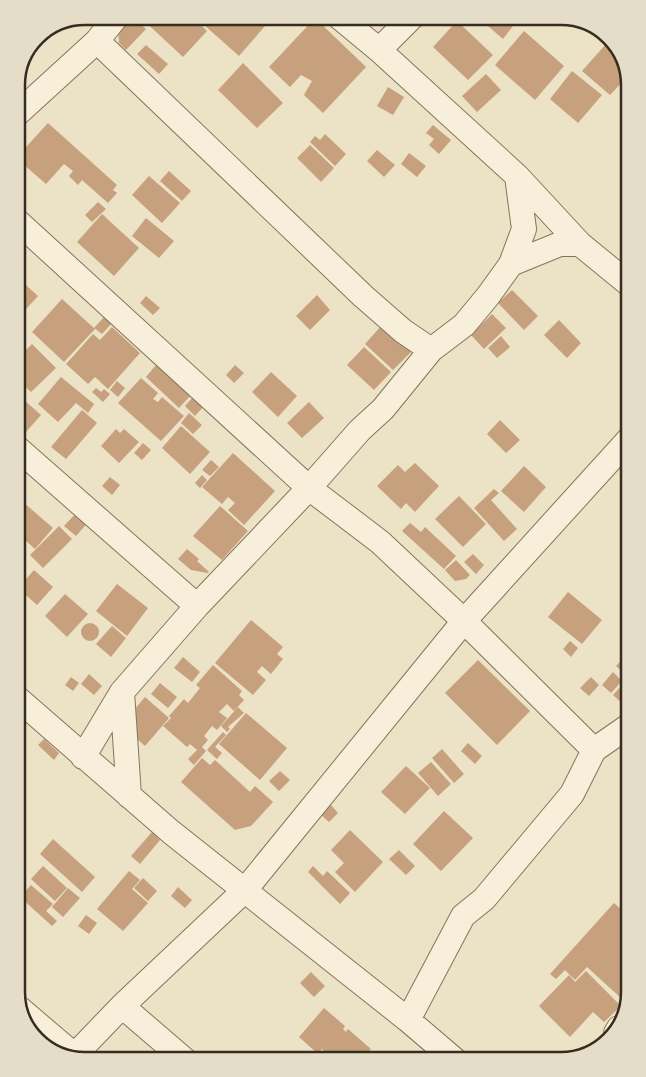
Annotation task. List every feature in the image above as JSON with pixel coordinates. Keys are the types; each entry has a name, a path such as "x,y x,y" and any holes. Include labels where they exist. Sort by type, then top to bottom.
{"street":[{"path":"25,107 97,41 110,25"},
{"path":"349,25 379,50 517,176 580,244 621,278"},
{"path":"379,50 404,25"},
{"path":"97,41 363,296 403,331 432,350"},
{"path":"84,757 122,692 197,606 309,488 360,430 383,409 432,350 464,325 488,296 511,264 524,229 517,176"},
{"path":"25,228 309,488 380,542 464,621 594,750"},
{"path":"511,264 560,244 580,244"},
{"path":"77,1052 122,1006 245,890 464,621 621,448"},
{"path":"25,455 197,606"},
{"path":"122,692 129,796"},
{"path":"25,704 171,832 408,1020 445,1052"},
{"path":"408,1020 463,916 484,899 572,794 594,750 621,731"},
{"path":"122,1006 176,1052"},
{"path":"31,1019 65,1049"}],"building":[{"path":"142,25 146,29 126,50 119,43 118,26"},
{"path":"149,25 201,25 207,31 183,57"},
{"path":"204,25 264,25 239,56"},
{"path":"308,25 322,25 366,67 323,113 304,95 312,81 301,75 290,87 269,67"},
{"path":"453,25 461,25 493,55 468,80 433,47"},
{"path":"487,25 514,25 503,39"},
{"path":"524,31 564,66 535,100 495,65"},
{"path":"146,45 168,64 159,74 137,54"},
{"path":"606,45 615,58 621,84 610,95 582,71"},
{"path":"243,63 283,103 257,128 218,90"},
{"path":"572,71 602,95 578,123 550,99"},
{"path":"486,74 501,90 477,112 462,96"},
{"path":"388,87 404,97 393,115 377,106"},
{"path":"48,123 117,185 113,190 117,193 108,203 82,180 78,185 69,176 73,171 64,164 46,184 25,166 25,148"},
{"path":"433,125 451,140 439,154 429,145 434,139 426,133"},
{"path":"325,134 346,154 335,166 310,142 315,136 320,140"},
{"path":"310,145 334,168 321,182 297,158"},
{"path":"377,150 395,165 384,177 367,161"},
{"path":"409,153 426,166 417,177 401,164"},
{"path":"169,171 191,191 182,201 160,181"},
{"path":"149,176 180,203 162,223 132,195"},
{"path":"98,202 106,209 92,222 85,215"},
{"path":"102,214 139,248 114,276 77,242"},
{"path":"146,218 174,241 159,258 132,236"},
{"path":"25,284 38,296 25,310"},
{"path":"512,290 538,316 524,330 498,303"},
{"path":"317,295 330,310 310,330 296,316"},
{"path":"146,296 160,308 153,315 140,303"},
{"path":"62,299 95,329 64,362 32,332"},
{"path":"492,314 506,328 484,349 471,335"},
{"path":"105,316 112,323 102,334 94,328"},
{"path":"559,320 581,343 567,358 544,335"},
{"path":"382,325 411,352 393,370 365,344"},
{"path":"112,327 140,353 108,389 95,377 88,384 66,364 93,334 100,340"},
{"path":"501,336 510,347 497,358 488,348"},
{"path":"32,344 56,368 31,392 25,386 25,351"},
{"path":"364,347 391,372 374,390 347,365"},
{"path":"156,365 190,396 179,408 146,377"},
{"path":"235,365 244,373 234,383 226,375"},
{"path":"271,372 297,396 278,417 252,392"},
{"path":"61,377 94,404 88,413 76,403 58,422 38,404"},
{"path":"141,378 158,393 153,399 158,402 162,397 184,416 161,441 118,403"},
{"path":"117,381 125,388 118,397 110,390"},
{"path":"96,388 101,392 104,389 110,394 103,402 92,392"},
{"path":"193,397 204,406 195,416 185,406"},
{"path":"25,401 41,415 25,431"},
{"path":"309,402 324,418 302,438 287,423"},
{"path":"82,410 97,423 66,459 51,447"},
{"path":"189,413 202,425 193,434 181,423"},
{"path":"500,420 520,440 506,453 487,434"},
{"path":"181,426 210,452 190,474 162,448"},
{"path":"116,429 120,433 124,429 139,442 119,463 101,446"},
{"path":"143,443 151,450 142,460 134,453"},
{"path":"233,453 275,491 244,525 228,510 235,503 228,497 222,504 202,487"},
{"path":"211,460 219,467 210,476 202,470"},
{"path":"415,463 439,486 415,512 406,503 401,509 377,486 398,465 405,472"},
{"path":"524,466 546,487 524,512 501,491"},
{"path":"202,475 207,480 200,488 195,483"},
{"path":"110,477 120,485 112,495 102,486"},
{"path":"494,489 499,493 491,500 517,529 504,541 474,508"},
{"path":"459,496 486,524 463,547 435,519"},
{"path":"25,504 53,528 35,549 25,540"},
{"path":"220,506 248,531 222,560 193,536"},
{"path":"81,508 92,518 76,536 64,526"},
{"path":"410,523 421,532 425,527 456,556 444,569 402,531"},
{"path":"59,526 72,539 43,568 30,555"},
{"path":"187,549 199,559 197,561 208,573 191,570 178,559"},
{"path":"473,554 484,565 476,574 464,562"},
{"path":"456,560 470,575 466,579 455,581 445,570"},
{"path":"34,570 53,587 37,605 25,594 25,580"},
{"path":"117,584 148,608 127,636 96,611"},
{"path":"568,592 602,620 582,644 548,617"},
{"path":"65,594 88,614 67,637 45,616"},
{"path":"251,620 283,647 277,654 283,659 271,674 262,666 257,672 266,680 253,695 215,663"},
{"path":"86,623 94,623 99,628 97,639 86,641 81,636 81,628"},
{"path":"112,626 126,638 111,657 96,644"},
{"path":"570,641 578,648 571,657 563,649"},
{"path":"183,657 200,672 192,682 174,668"},
{"path":"478,660 530,711 497,745 445,693"},
{"path":"621,661 621,671 616,666"},
{"path":"213,665 242,691 239,695 244,700 234,711 227,704 219,712 227,718 217,730 212,726 204,736 208,740 202,747 206,751 194,765 188,759 197,750 190,744 187,747 163,726 184,699 188,703 200,688 196,685"},
{"path":"613,672 621,680 611,693 602,685"},
{"path":"89,674 102,686 94,695 81,684"},
{"path":"71,677 79,683 73,691 65,685"},
{"path":"591,677 599,685 589,696 580,688"},
{"path":"160,683 177,697 168,708 151,694"},
{"path":"621,686 621,702 613,695"},
{"path":"145,697 169,718 145,746 130,733 128,717"},
{"path":"238,707 244,713 228,727 230,729 227,732 221,726"},
{"path":"246,713 287,748 260,780 219,744"},
{"path":"223,732 226,735 215,747 222,753 217,759 207,750"},
{"path":"44,739 59,753 54,760 38,745"},
{"path":"468,743 482,756 475,764 461,751"},
{"path":"442,749 464,774 454,783 432,758"},
{"path":"202,758 210,765 215,760 250,792 255,786 273,802 251,826 235,830 181,782"},
{"path":"431,762 451,784 438,796 418,773"},
{"path":"406,766 430,788 405,814 381,792"},
{"path":"280,771 290,780 279,791 269,781"},
{"path":"331,805 338,813 329,822 321,815"},
{"path":"444,811 473,838 441,871 413,844"},
{"path":"350,830 383,862 355,892 335,872 344,863 331,850"},
{"path":"152,832 160,840 140,864 131,856"},
{"path":"53,839 95,877 82,892 40,854"},
{"path":"399,850 415,866 406,875 389,859"},
{"path":"43,866 67,888 55,901 31,879"},
{"path":"313,866 323,876 327,871 350,893 340,904 308,872"},
{"path":"129,871 140,880 132,889 148,903 123,931 97,909"},
{"path":"143,878 157,891 148,901 134,888"},
{"path":"31,885 53,904 46,911 57,921 52,926 25,902 25,892"},
{"path":"178,887 192,900 185,908 171,896"},
{"path":"68,888 80,898 63,917 52,907"},
{"path":"614,903 621,909 620,997 587,967 575,980 565,970 556,979 550,974"},
{"path":"86,915 97,923 89,934 78,926"},
{"path":"586,971 619,1004 619,1008 604,1022 593,1012 570,1037 539,1006 569,975 575,982"},
{"path":"311,972 325,986 314,997 300,983"},
{"path":"324,1008 345,1026 343,1029 346,1032 348,1029 371,1049 368,1052 325,1052 322,1049 320,1052 316,1052 299,1037"}]}
